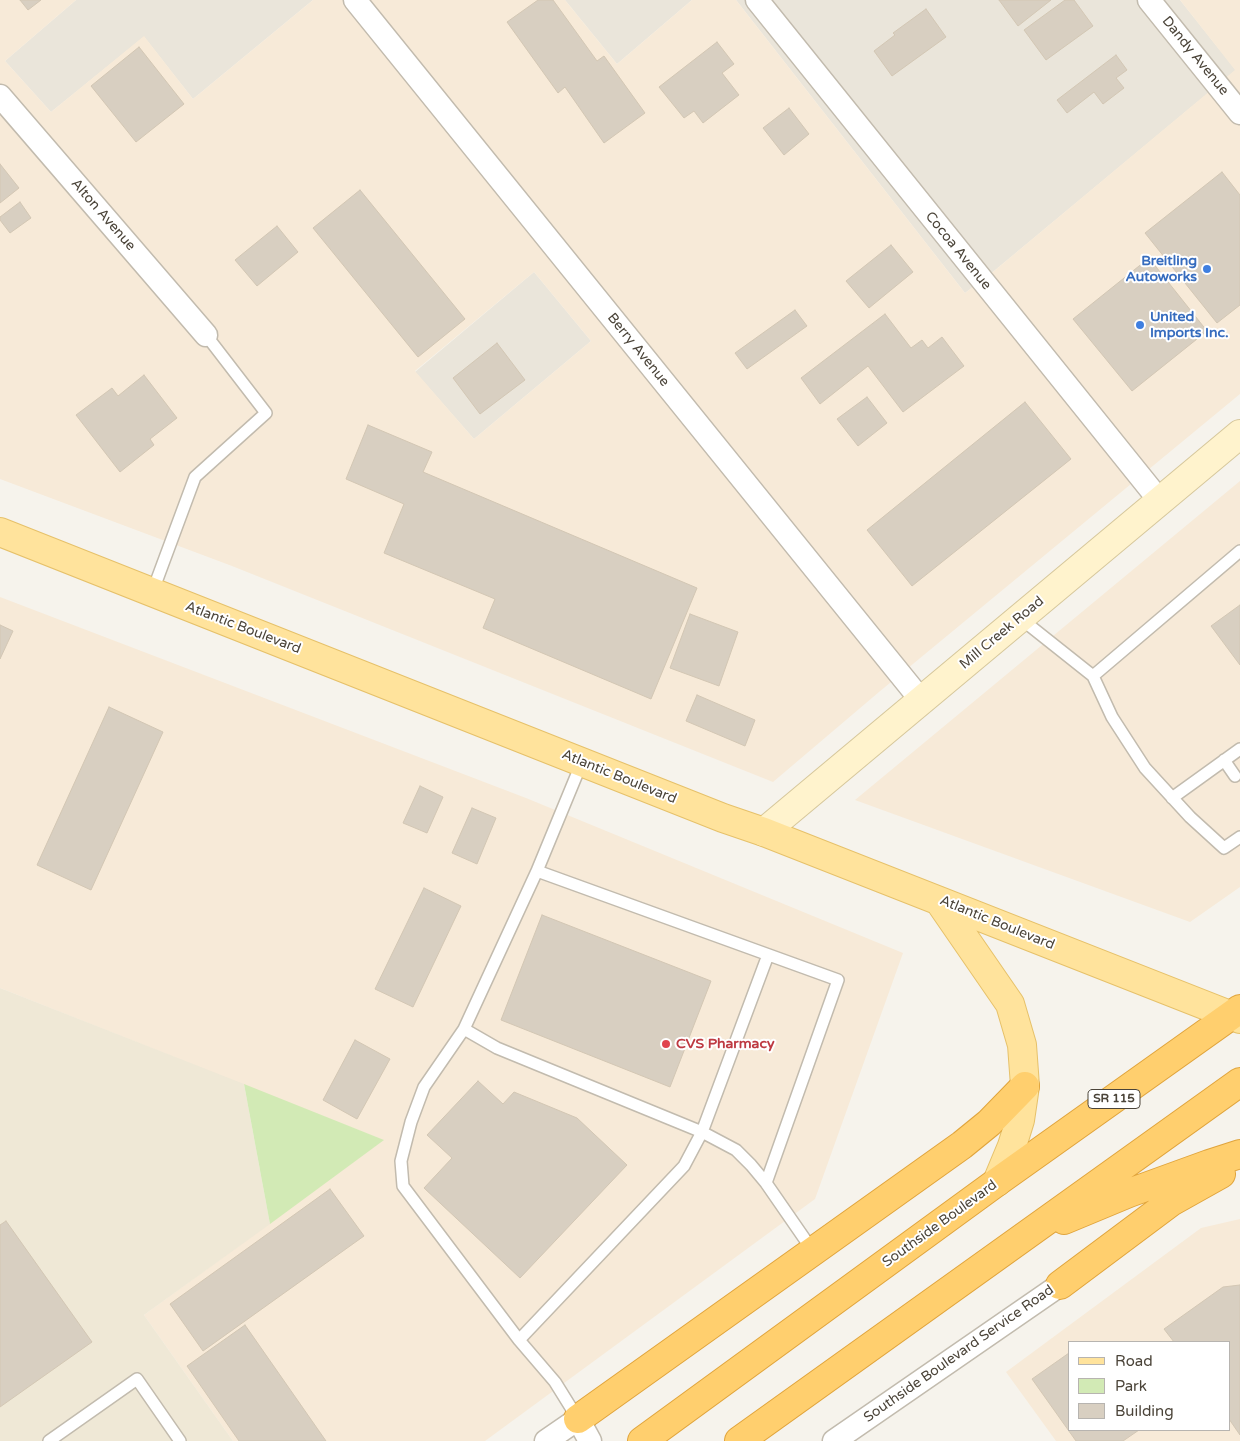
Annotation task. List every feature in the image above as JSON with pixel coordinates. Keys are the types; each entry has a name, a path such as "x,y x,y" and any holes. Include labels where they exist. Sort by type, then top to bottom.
{"highway":[{"name":"Southside Boulevard","path":"642,1441 997,1182 1237,1014"},
{"path":"739,1441 1240,1082"},
{"path":"584,1430 813,1250 962,1145 989,1123 1025,1086"},
{"path":"1021,1238 1129,1193 1240,1154"},
{"path":"1060,1284 1171,1202 1240,1163"}],"main road":[{"name":"Atlantic Boulevard","path":"0,532 723,818 764,832 1237,1014"},
{"path":"939,900 1010,1004 1022,1045 1025,1086 1020,1120 1012,1146 997,1182"}],"street":[{"name":"Berry Avenue","path":"355,0 921,700"},
{"name":"Cocoa Avenue","path":"757,0 1160,501"},
{"name":"Dandy Avenue","path":"1150,0 1240,113"},
{"name":"Alton Avenue","path":"0,96 206,335"},
{"name":"Mill Creek Road","path":"764,832 1240,434"},
{"name":"Southside Boulevard Service Road","path":"834,1441 1060,1284"},
{"path":"546,1441 584,1430"}],"lane":[{"path":"152,593 195,477 266,413 206,335"},
{"path":"1093,676 1240,552"},
{"path":"1020,618 1093,676 1112,717 1145,768 1190,818 1224,848 1240,837"},
{"path":"1172,798 1240,749"},
{"path":"1224,760 1235,776"},
{"path":"582,762 537,871 464,1029 424,1087 411,1122 401,1161 403,1186 554,1382 584,1430"},
{"path":"537,871 838,980 766,1183"},
{"path":"520,1340 684,1166 702,1132 768,954"},
{"path":"464,1029 497,1048 702,1132 736,1150 766,1183 813,1250"},
{"path":"48,1441 137,1379 180,1441"}],"shaded area":[{"path":"0,0 76,0 5,61 51,112 144,36 193,99 313,0 565,0 617,64 692,0 736,0 965,293 994,271 1235,70 1180,0 1240,0 1240,394 773,782 232,566 0,479","holes":["534,272 591,341 474,439 415,371"]},
{"path":"76,0 313,0 193,99 144,37 51,112 5,61"},
{"path":"565,0 692,0 617,64"},
{"path":"736,0 1180,0 1236,70 965,293"},
{"path":"534,272 591,341 474,439 415,372"},
{"path":"1240,481 1240,887 1190,922 855,800"},
{"path":"0,597 526,798 903,953 815,1199 485,1441 233,1441 144,1315 383,1140 0,988"},
{"path":"0,988 244,1084 270,1224 144,1315 233,1441 0,1441"},
{"path":"1240,1219 1240,1441 1056,1441 1006,1372 1201,1228"}],"green space":[{"path":"244,1084 384,1140 270,1224"}],"building":[{"path":"20,0 41,0 28,10"},
{"path":"538,0 553,0 597,61 604,56 645,113 604,143 565,87 558,93 507,22"},
{"path":"999,0 1051,0 1018,26"},
{"path":"1065,0 1074,0 1093,26 1046,60 1024,30"},
{"path":"926,9 946,37 892,76 874,51 895,35 893,33"},
{"path":"717,42 734,64 722,73 739,95 703,123 694,111 684,118 659,87"},
{"path":"139,47 184,104 136,142 91,86"},
{"path":"1116,55 1127,70 1116,78 1124,88 1103,104 1094,92 1067,113 1057,100"},
{"path":"789,108 809,134 784,155 763,128"},
{"path":"0,164 19,188 0,203"},
{"name":"Breitling Autoworks","path":"1222,172 1240,195 1240,305 1217,323 1145,233"},
{"path":"360,190 465,319 418,357 313,228"},
{"path":"20,202 31,218 10,233 0,220 0,217"},
{"path":"277,226 298,252 257,286 235,260"},
{"path":"891,245 913,272 869,308 846,281"},
{"name":"United Imports Inc.","path":"1149,258 1207,331 1132,391 1073,319"},
{"path":"795,310 807,326 747,369 735,353"},
{"path":"885,314 911,348 922,340 928,348 942,337 964,366 903,412 868,366 820,404 801,378"},
{"path":"497,343 525,380 480,414 453,378"},
{"path":"144,375 177,418 150,439 154,445 120,472 76,415 112,388 118,396"},
{"path":"867,397 887,423 858,446 837,419"},
{"path":"1025,402 1071,459 912,586 867,530"},
{"path":"368,425 432,452 423,472 697,588 651,699 483,628 495,599 384,553 404,504 346,479"},
{"path":"1240,605 1240,665 1211,626"},
{"path":"690,614 738,632 719,686 670,668"},
{"path":"0,625 13,631 0,659"},
{"path":"697,695 755,720 745,746 686,721"},
{"path":"109,707 163,732 91,890 37,865"},
{"path":"420,786 443,797 427,833 403,823"},
{"path":"472,808 496,818 477,864 452,853"},
{"path":"424,888 461,906 413,1007 375,989"},
{"name":"CVS Pharmacy","path":"542,915 711,981 670,1087 501,1020"},
{"path":"355,1040 390,1059 357,1119 323,1100"},
{"path":"478,1081 503,1104 514,1092 577,1118 627,1165 520,1278 424,1188 452,1158 427,1135"},
{"path":"330,1189 364,1236 203,1351 170,1304"},
{"path":"6,1221 92,1342 0,1407 0,1225"},
{"path":"1240,1285 1240,1435 1230,1420 1230,1341 1173,1341 1164,1329 1223,1287"},
{"path":"245,1325 326,1441 239,1441 187,1366"},
{"path":"1068,1354 1068,1430 1032,1379"},
{"path":"1069,1431 1138,1431 1123,1441 1076,1441"}],"place":[{"name":"Breitling Autoworks","path":"1207,269"},
{"name":"United Imports Inc.","path":"1140,325"},
{"name":"CVS Pharmacy","path":"666,1044"}]}
